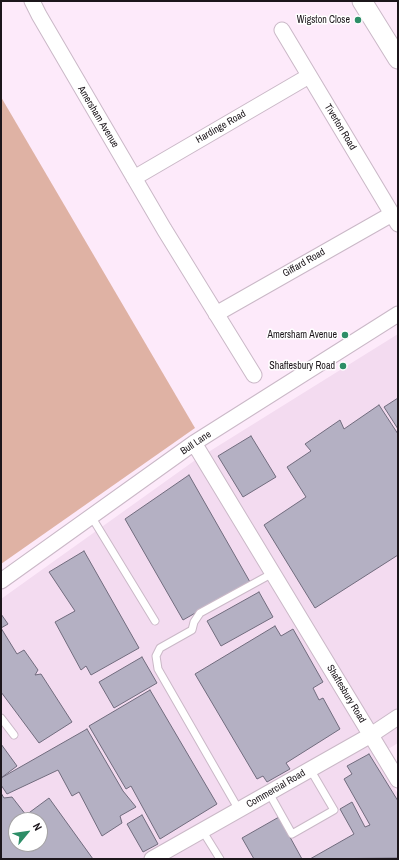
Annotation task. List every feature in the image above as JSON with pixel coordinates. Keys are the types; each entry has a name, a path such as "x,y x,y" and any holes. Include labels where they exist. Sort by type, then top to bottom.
{"street":[{"name":"Amersham Avenue","path":"32,1 164,229 254,375"},
{"path":"362,1 398,59"},
{"name":"Tiverton Road","path":"282,30 395,219"},
{"name":"Hardinge Road","path":"134,178 309,76"},
{"name":"Giffard Road","path":"216,314 366,228 395,219"},
{"path":"366,228 387,225 398,228"},
{"name":"Bull Lane","path":"1,581 194,443 398,314"},
{"name":"Shaftesbury Road","path":"194,443 398,780"},
{"name":"Commercial Road","path":"152,859 371,735 398,717"}],"lane":[{"path":"92,516 156,621"},
{"path":"239,810 158,669 156,656 160,648 192,630 194,622 200,613 273,573"},
{"path":"1,718 14,735"},
{"path":"269,793 292,834 334,810 310,769"},
{"path":"202,830 220,859"}],"shaded area":[{"path":"1,97 195,428 1,564"},
{"path":"398,334 398,743 375,757 398,794 398,859 3,859 1,856 1,599 194,461"}],"building":[{"path":"398,398 398,429 384,407"},
{"path":"379,405 398,434 398,555 315,608 264,525 306,497 287,467 311,451 305,444 340,420 344,429"},
{"path":"251,436 276,477 243,497 218,456"},
{"path":"189,475 250,582 183,620 125,519"},
{"path":"84,551 139,648 91,675 86,666 81,670 55,622 75,611 49,572"},
{"path":"259,592 273,617 221,646 207,621"},
{"path":"1,614 8,624 1,628"},
{"path":"275,626 281,636 293,629 323,682 313,688 319,700 323,698 340,729 286,763 290,769 267,782 263,776 257,779 195,674"},
{"path":"1,628 17,654 24,650 38,670 35,675 41,674 72,722 39,743 1,692"},
{"path":"142,657 157,683 114,708 99,682"},
{"path":"150,690 217,804 160,839 131,786 126,789 89,726"},
{"path":"87,729 123,791 136,807 120,816 122,823 102,836 79,792 72,796 58,770 7,794 1,785 1,778"},
{"path":"1,744 17,766 1,778"},
{"path":"369,754 398,801 398,858 310,859 354,834 340,809 352,802 365,827 370,825 344,779 352,774 347,766"},
{"path":"1,793 4,798 12,797 24,812 8,812 8,852 48,852 48,812 30,812 49,798 93,859 2,859"},
{"path":"142,815 158,844 143,852 127,824"},
{"path":"279,817 302,859 254,859 242,838"}],"place":[{"name":"Wigston Close","path":"358,20"},
{"name":"Amersham Avenue","path":"345,335"},
{"name":"Shaftesbury Road","path":"343,366"}]}
